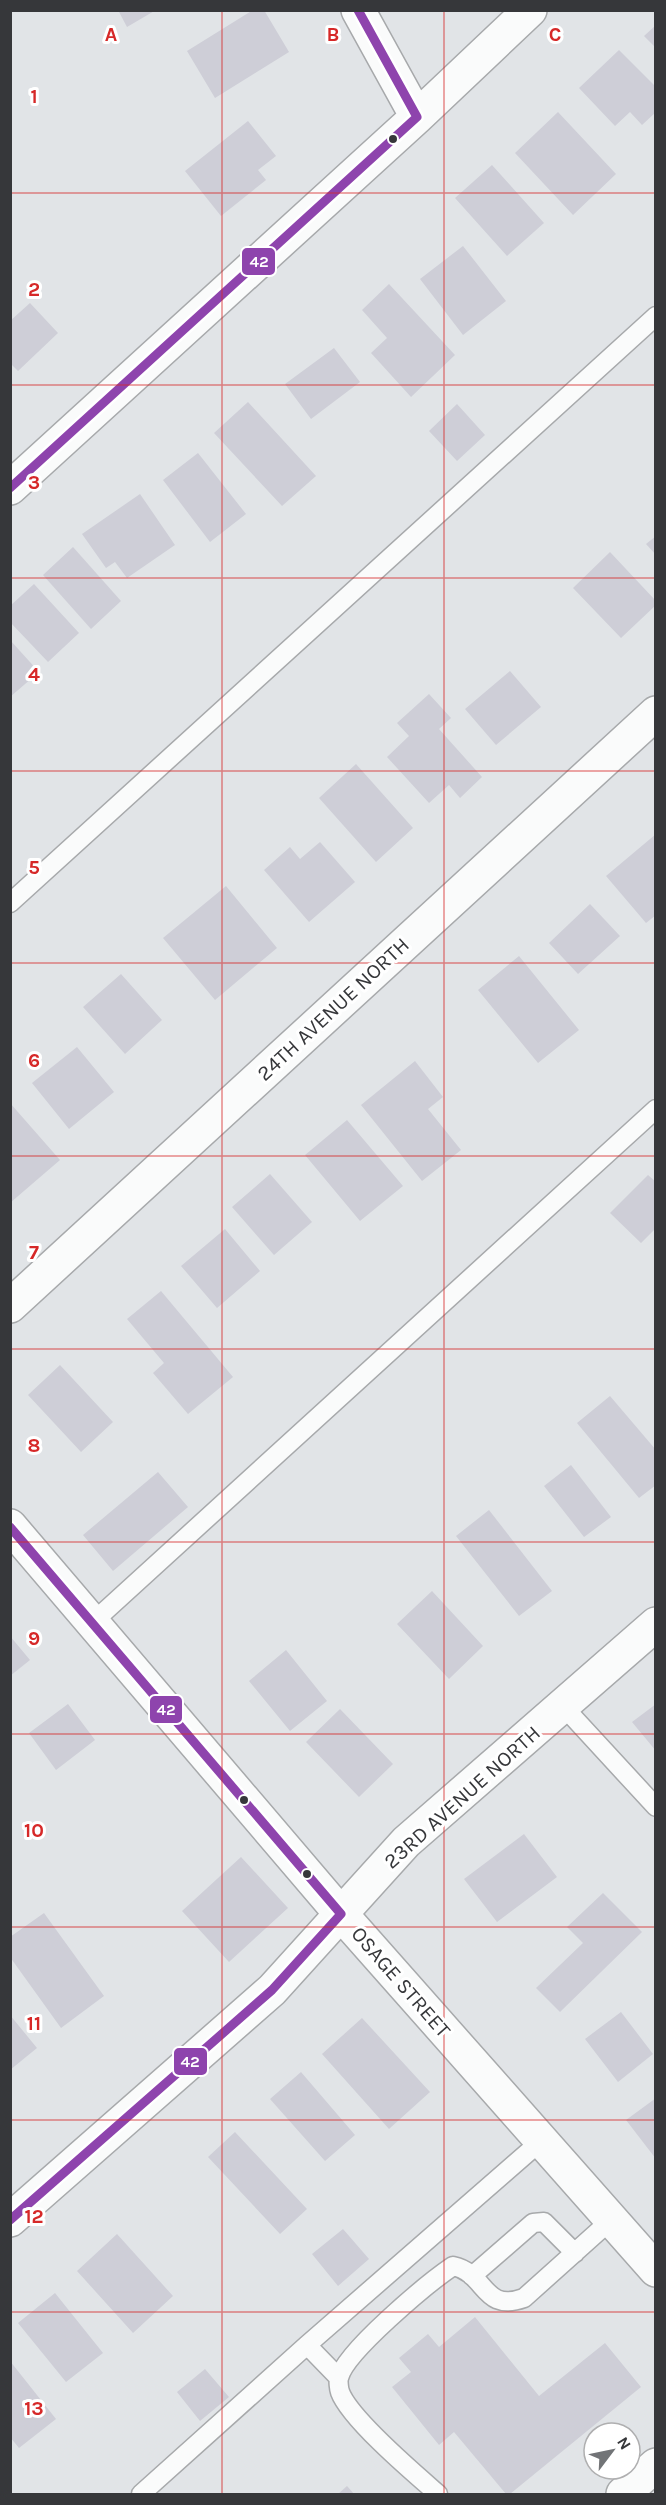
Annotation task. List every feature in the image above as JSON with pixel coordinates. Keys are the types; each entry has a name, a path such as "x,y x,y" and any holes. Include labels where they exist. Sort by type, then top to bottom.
{"street":[{"path":"358,10 417,117"},
{"path":"10,488 417,117 530,10"},
{"name":"24TH AVENUE NORTH","path":"10,1306 656,713"},
{"name":"OSAGE STREET","path":"10,1526 341,1914 656,2270"},
{"name":"23RD AVENUE NORTH","path":"10,2220 272,1990 406,1842 656,1624"},
{"path":"622,2494 656,2465"}],"lane":[{"path":"10,903 656,316"},
{"path":"93,1622 656,1109"},
{"path":"563,1706 656,1807"},
{"path":"141,2494 541,2140"},
{"path":"438,2494 403,2463 347,2405 340,2391 343,2370 380,2327 428,2283 453,2266 465,2269 497,2301 510,2303 524,2298 611,2220"},
{"path":"472,2276 533,2223 544,2222 575,2253"},
{"path":"307,2345 343,2370"}],"building":[{"path":"118,10 156,10 127,27"},
{"path":"253,10 264,10 289,52 215,98 187,51"},
{"path":"656,25 656,48 644,36"},
{"path":"619,50 656,87 656,112 642,125 630,112 615,126 579,88"},
{"path":"558,112 616,174 573,215 515,153"},
{"path":"248,121 276,156 258,170 266,180 221,216 185,171"},
{"path":"492,165 544,223 507,256 455,198"},
{"path":"463,246 506,301 463,335 420,279"},
{"path":"389,284 455,355 411,397 371,353 387,338 362,310"},
{"path":"30,303 58,333 18,371 10,363 10,321"},
{"path":"334,348 360,382 311,419 285,384"},
{"path":"248,402 316,476 282,506 214,433"},
{"path":"457,404 485,435 457,461 429,431"},
{"path":"198,453 246,514 210,542 163,480"},
{"path":"140,494 175,545 127,578 115,562 106,568 82,534"},
{"path":"656,536 656,555 646,544"},
{"path":"73,547 121,601 91,629 43,575"},
{"path":"610,552 656,601 656,605 621,638 573,588"},
{"path":"34,584 79,633 48,662 10,622 10,606"},
{"path":"10,640 39,672 10,697"},
{"path":"510,671 541,707 496,745 465,709"},
{"path":"429,694 451,718 439,729 482,777 460,798 449,785 429,803 387,757 409,736 397,723"},
{"path":"356,764 413,828 376,862 319,798"},
{"path":"656,834 656,915 646,923 606,876"},
{"path":"320,842 355,882 309,922 264,870 290,847 300,859"},
{"path":"226,886 277,948 215,1000 163,938"},
{"path":"590,904 620,936 578,974 549,943"},
{"path":"519,956 579,1030 538,1063 478,990"},
{"path":"121,974 162,1020 125,1054 83,1007"},
{"path":"77,1047 114,1092 69,1129 32,1083"},
{"path":"415,1061 443,1097 428,1109 461,1150 422,1181 361,1105"},
{"path":"10,1103 60,1160 10,1203"},
{"path":"347,1120 403,1186 360,1221 305,1155"},
{"path":"270,1174 312,1222 274,1255 232,1207"},
{"path":"648,1175 656,1182 656,1228 641,1243 610,1213"},
{"path":"225,1229 260,1271 217,1308 181,1266"},
{"path":"161,1291 233,1377 188,1414 153,1373 164,1363 127,1319"},
{"path":"60,1365 113,1422 81,1452 28,1395"},
{"path":"610,1396 656,1450 656,1485 639,1498 577,1423"},
{"path":"571,1465 611,1517 584,1537 544,1486"},
{"path":"158,1472 188,1507 113,1571 83,1535"},
{"path":"489,1510 552,1591 519,1616 456,1536"},
{"path":"432,1591 483,1646 449,1679 397,1624"},
{"path":"10,1636 30,1660 10,1676"},
{"path":"286,1650 327,1701 290,1731 249,1681"},
{"path":"68,1704 95,1740 56,1770 29,1733"},
{"path":"656,1704 656,1751 632,1722"},
{"path":"340,1709 393,1764 359,1797 306,1742"},
{"path":"524,1834 557,1877 497,1922 464,1879"},
{"path":"241,1857 288,1908 229,1962 182,1911"},
{"path":"603,1893 642,1932 560,2012 536,1988 583,1943 567,1927"},
{"path":"44,1913 104,1996 61,2028 10,1957 10,1937"},
{"path":"621,2012 653,2054 618,2082 585,2039"},
{"path":"10,2015 37,2048 10,2070"},
{"path":"362,2018 430,2092 389,2129 322,2054"},
{"path":"301,2072 355,2135 325,2161 270,2099"},
{"path":"656,2098 656,2159 626,2120"},
{"path":"235,2132 307,2209 280,2234 208,2157"},
{"path":"343,2229 369,2259 338,2286 312,2254"},
{"path":"117,2234 173,2296 133,2333 77,2271"},
{"path":"55,2293 103,2353 66,2382 18,2323"},
{"path":"475,2317 539,2396 605,2343 641,2387 599,2421 582,2421 582,2435 510,2494 506,2494 454,2432 439,2445 392,2387 411,2372 399,2358 428,2334 439,2347"},
{"path":"10,2361 56,2419 19,2448 10,2437"},
{"path":"205,2369 229,2397 200,2421 177,2392"},
{"path":"347,2486 354,2494 338,2494"}],"transit line":[{"name":"42","path":"10,488 417,117 358,10"},
{"name":"42","path":"10,1527 341,1914 272,1990 10,2220"}]}
